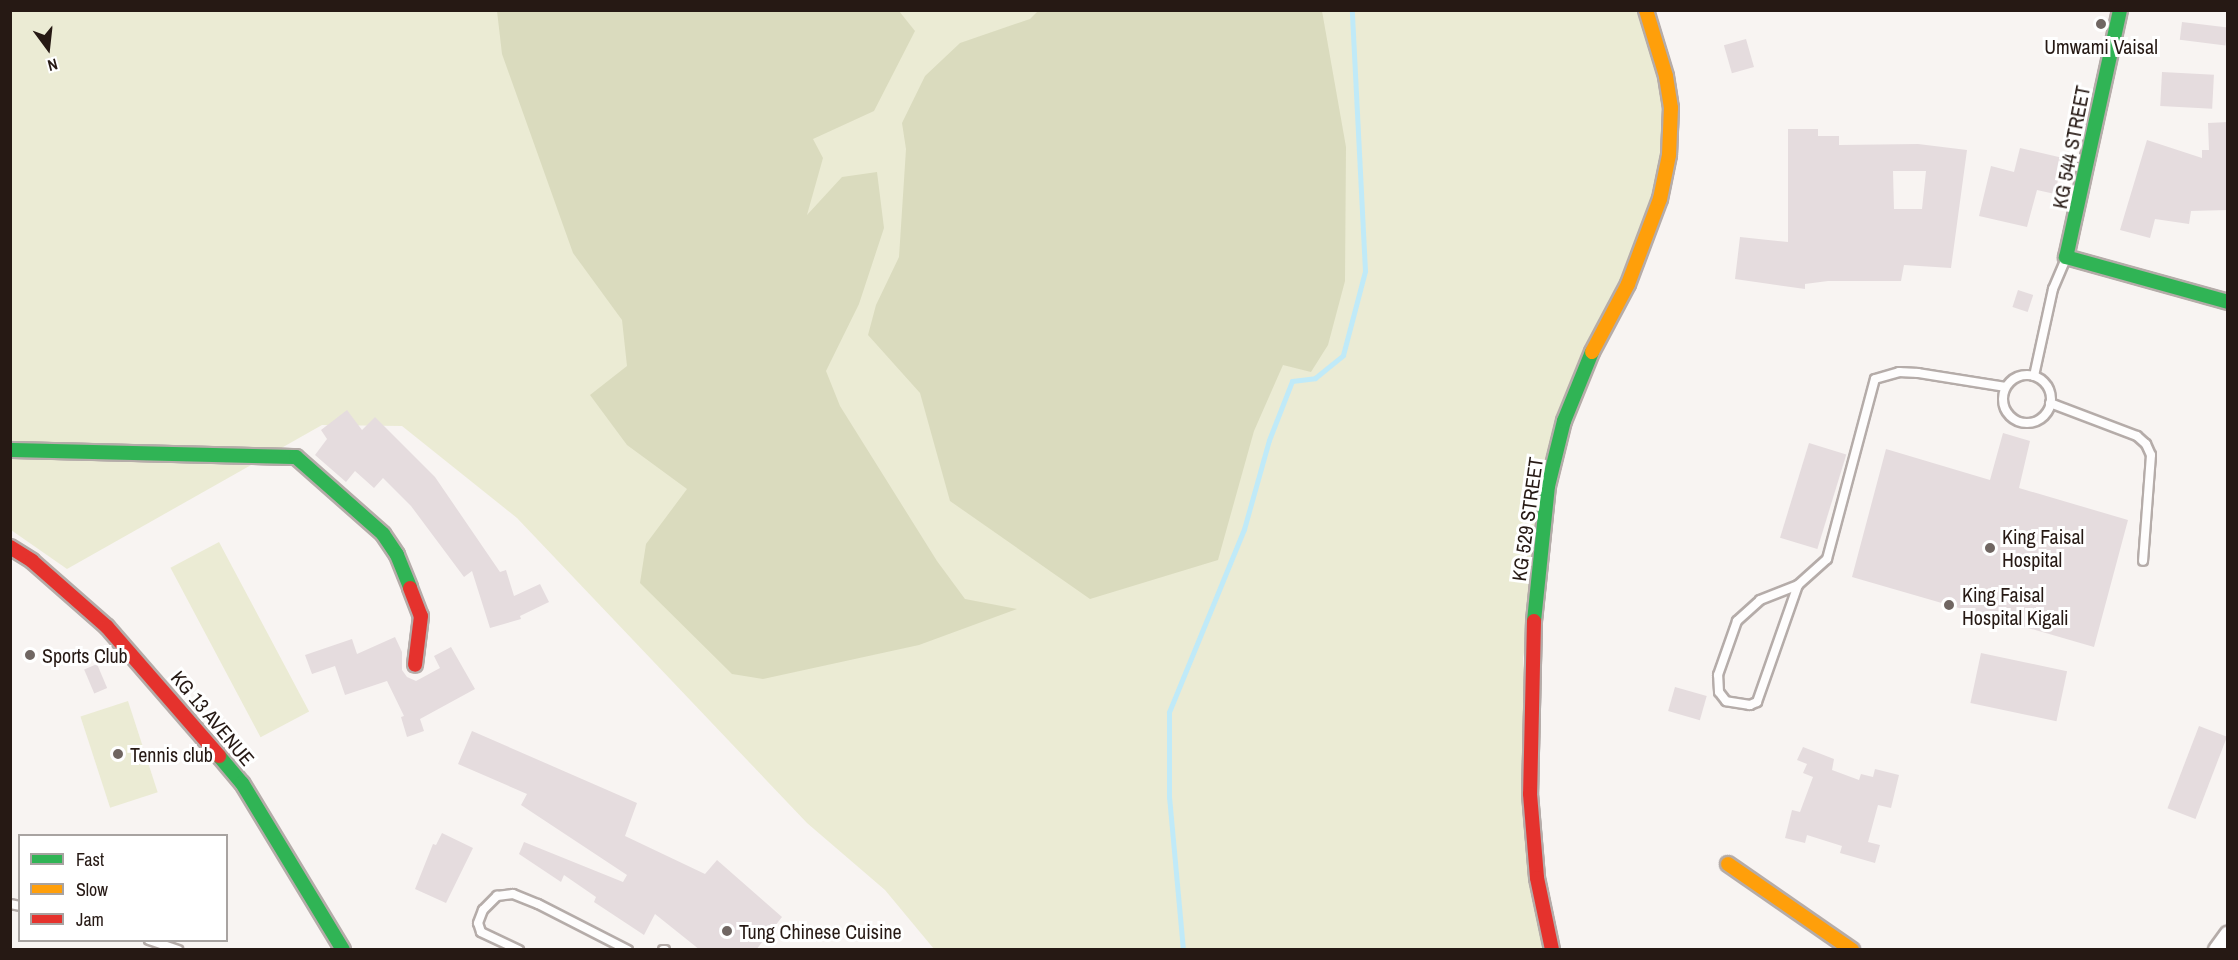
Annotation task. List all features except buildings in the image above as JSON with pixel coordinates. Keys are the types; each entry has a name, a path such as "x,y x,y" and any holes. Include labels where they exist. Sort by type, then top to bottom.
{"street":[{"name":"KG 529 STREET","path":"1552,950 1537,878 1530,794 1530,655 1548,486 1564,421 1608,318 1628,284 1660,200 1669,154 1671,108 1666,76 1646,10"},
{"name":"KG 544 STREET","path":"2066,257 2120,10"},
{"path":"2066,257 2228,302"},
{"path":"10,450 296,457 383,534 397,555 421,616 415,665"},
{"name":"KG 13 AVENUE","path":"10,547 32,561 108,627 242,783 337,947"},
{"path":"1728,864 1852,950"},
{"path":"2217,950 2228,934"}],"lane":[{"name":"KG 544 STREET","path":"2034,375 2053,290 2066,257"},
{"path":"1798,585 1757,702 1750,705 1726,702 1719,692 1718,675 1737,621 1760,600 1798,585 1827,559 1875,379 1899,372 1918,373 2005,387"},
{"path":"2034,375 2046,384 2050,403 2040,419 2018,421 2003,404 2005,387 2017,376 2034,375"},
{"path":"2050,403 2137,436 2146,444 2151,455 2143,561"},
{"path":"519,950 481,932 478,923 483,910 496,896 513,894 538,904 628,950"},
{"path":"155,942 178,950"}],"green space":[{"path":"10,11 1648,11 1668,123 1647,227 1570,419 1523,658 1545,949 934,949 885,890 807,823 517,518 402,426 322,425 67,569 11,530"},
{"path":"497,11 899,11 915,31 874,111 813,139 823,158 807,215 842,177 877,172 884,228 859,304 826,371 840,406 937,561 965,599 1017,609 919,645 763,679 732,674 640,583 646,544 687,489 627,445 590,395 627,366 622,320 573,253 502,54"},
{"path":"1038,11 1322,11 1346,147 1345,281 1328,345 1311,372 1283,365 1254,431 1218,560 1090,599 950,501 920,393 868,335 876,305 899,257 906,149 902,123 925,76 960,43 1030,19"},
{"path":"219,542 309,712 261,737 170,568"},
{"name":"Tennis club","path":"128,701 158,792 110,808 80,716"}],"waterway":[{"path":"1183,950 1169,797 1169,712 1244,529 1269,440 1292,381 1315,378 1343,355 1365,271 1352,10"}],"traffic: fast":[{"path":"2120,10 2066,257 2228,302"},
{"path":"1534,621 1548,486 1564,421 1592,352"},
{"path":"10,450 296,457 383,534 397,555 410,588"},
{"path":"219,756 242,783 343,950"}],"traffic: slow":[{"path":"1592,352 1628,284 1660,199 1669,155 1671,108 1666,76 1646,10"},
{"path":"1728,864 1852,950"}],"traffic: jam":[{"path":"10,547 32,561 107,627 219,756"},
{"path":"410,588 421,616 415,665"},
{"path":"1534,621 1530,794 1537,878 1552,950"}],"place":[{"name":"Umwami Vaisal","path":"2101,24"},
{"name":"King Faisal Hospital","path":"1990,548"},
{"name":"King Faisal Hospital Kigali","path":"1949,605"},
{"name":"Sports Club","path":"30,655"},
{"name":"Tennis club","path":"118,754"},
{"name":"Tung Chinese Cuisine","path":"727,931"}]}
